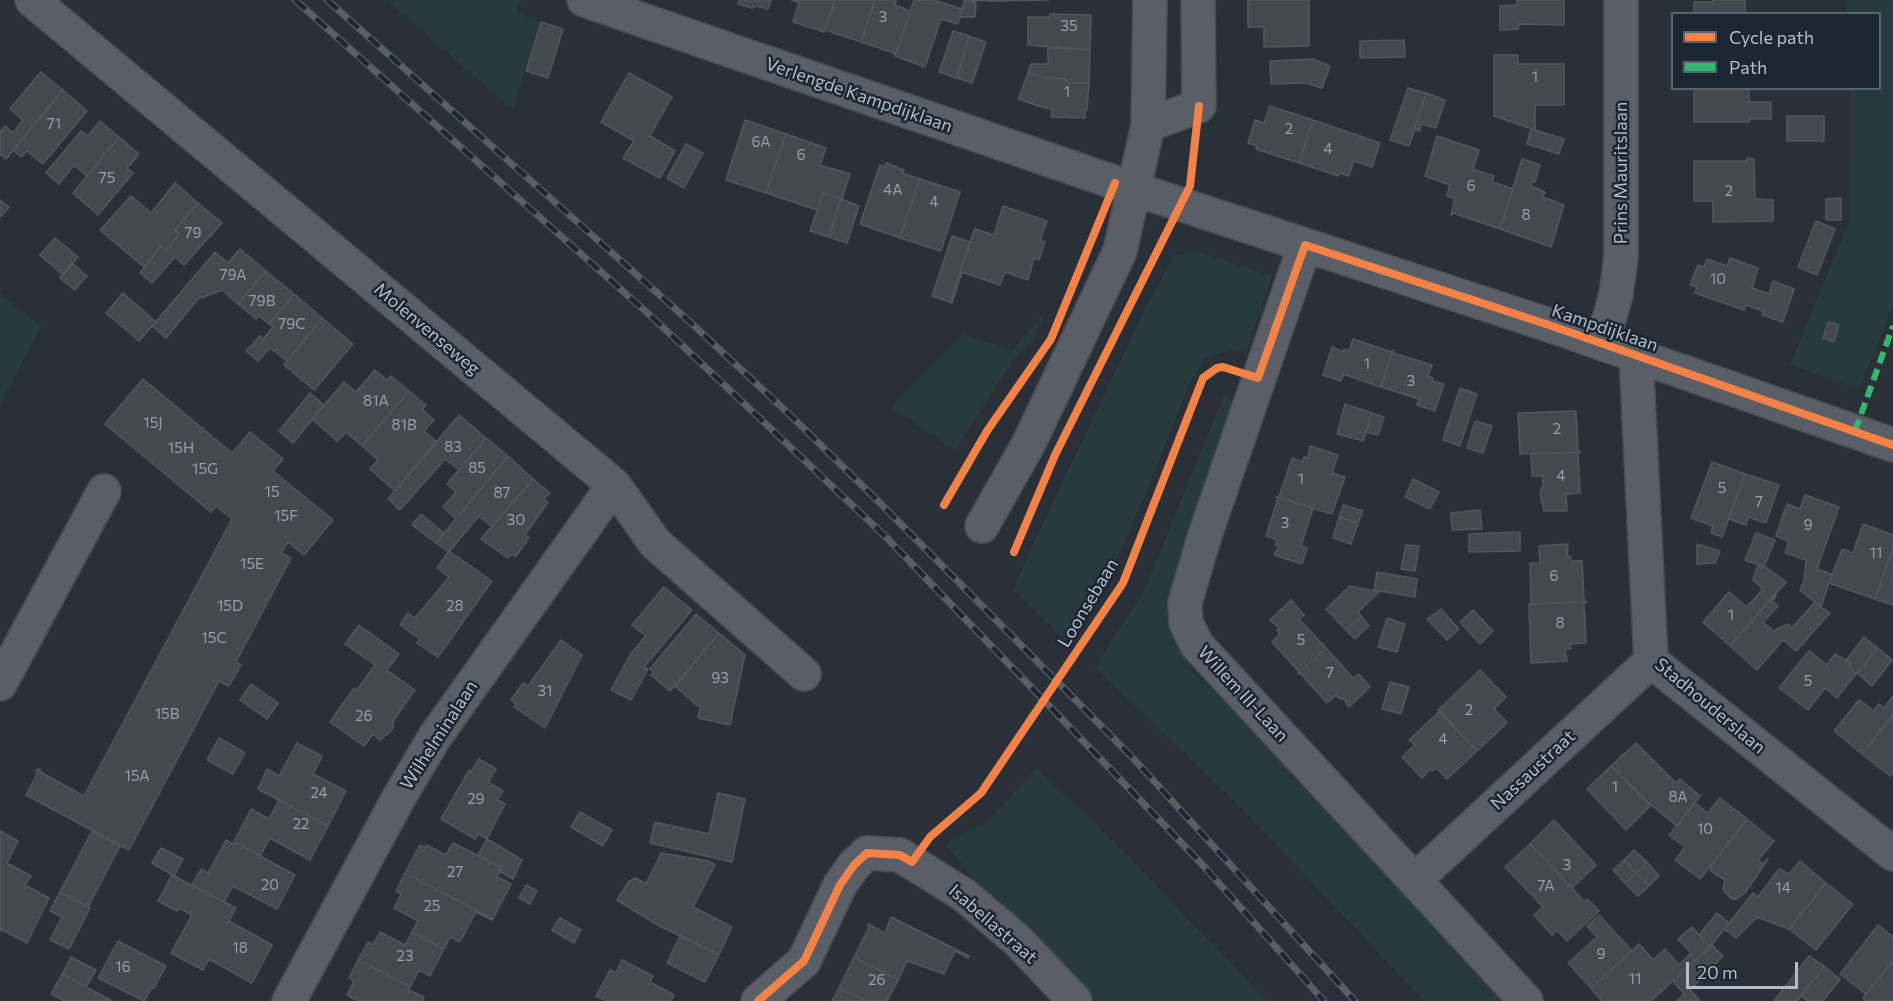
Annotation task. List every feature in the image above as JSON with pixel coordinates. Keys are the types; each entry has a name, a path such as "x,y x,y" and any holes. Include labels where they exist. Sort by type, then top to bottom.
{"street":[{"name":"Molenvenseweg","path":"32,0 614,485 654,543 804,674"},
{"name":"Verlengde Kampdijklaan","path":"584,0 653,12 1134,189"},
{"path":"982,526 1029,443 1120,251 1148,125 1150,0"},
{"path":"1148,125 1199,106 1198,0"},
{"name":"Prins Mauritslaan","path":"1602,343 1616,295 1621,257 1621,0"},
{"name":"Kampdijklaan","path":"1134,189 1602,343 1893,445"},
{"name":"Willem III-Laan","path":"1305,246 1204,538 1185,603 1186,623 1197,645 1526,1001"},
{"name":"Stadhouderslaan","path":"1636,355 1652,661 1893,854"},
{"name":"Wilhelminalaan","path":"289,1001 397,801 434,738 614,485"},
{"path":"0,684 104,491"},
{"name":"Nassaustraat","path":"1415,880 1652,661"},
{"name":"Isabellastraat","path":"758,1001 804,961 840,885 867,853 900,855 964,895 1017,940 1075,1001"}],"green space":[{"path":"387,0 521,0 516,13 539,21 513,110"},
{"path":"1846,0 1893,0 1893,306 1859,389 1790,365 1849,222 1850,90 1881,90 1881,12 1847,12"},
{"path":"1200,252 1272,276 1247,350 1228,351 1204,359 1188,387 1145,496 1108,577 1066,641 1013,590 1145,309 1174,255"},
{"path":"0,293 41,327 0,404"},
{"path":"1047,310 1032,340 1012,362 955,450 891,407 964,334 1011,351"},
{"path":"1224,395 1235,400 1169,630 1192,671 1233,710 1501,1001 1424,1001 1245,812 1095,667 1144,591"},
{"path":"1037,768 1122,850 1267,1001 1096,1001 1027,930 983,889 945,844 987,822"}],"building":[{"path":"739,0 771,0 768,9 738,4"},
{"path":"792,0 835,0 824,32 793,22 799,3"},
{"path":"835,0 875,0 861,42 825,30 824,32"},
{"path":"875,0 896,0 895,5 910,11 895,56 894,53 861,42"},
{"path":"914,0 934,0 962,9 958,24 941,19 925,67 895,56"},
{"path":"964,0 1048,0 993,1"},
{"path":"1248,0 1309,0 1309,46 1264,47 1264,27 1248,27"},
{"path":"1517,0 1564,0 1564,25 1519,24 1518,29 1500,30 1500,6 1517,5"},
{"path":"1713,0 1745,0 1745,12 1694,12 1694,2 1713,2"},
{"path":"964,1 976,1 975,17 960,17"},
{"path":"1050,14 1091,15 1090,50 1028,45 1028,17 1050,17"},
{"path":"541,22 563,29 548,78 526,71"},
{"path":"953,31 969,36 957,78 939,72"},
{"path":"969,36 986,42 972,83 957,78"},
{"path":"1404,40 1405,57 1360,58 1360,41"},
{"path":"1048,48 1090,50 1089,83 1067,83 1066,79 1045,78 1028,73 1031,64 1048,64"},
{"path":"1494,55 1518,55 1518,64 1564,64 1564,105 1535,105 1535,130 1494,116"},
{"path":"1313,59 1330,66 1322,88 1306,83 1271,84 1270,61"},
{"path":"41,72 63,90 6,159 0,154 0,132 5,126 13,133 23,120 10,109"},
{"path":"629,73 672,97 650,136 675,151 660,178 623,158 634,141 601,122"},
{"path":"1028,73 1045,78 1066,79 1067,83 1089,83 1085,118 1051,117 1052,109 1018,99"},
{"path":"1408,88 1426,93 1409,146 1390,140"},
{"path":"63,90 87,111 43,164 27,151 21,157 13,150"},
{"path":"1694,90 1749,90 1749,102 1771,102 1771,119 1749,119 1749,122 1694,122"},
{"path":"1426,93 1445,100 1436,128 1421,124 1420,131 1415,129 1409,146"},
{"path":"1270,106 1313,120 1299,163 1256,149 1257,146 1248,143 1255,120 1264,123"},
{"path":"1787,116 1824,116 1824,141 1787,141"},
{"path":"745,120 786,134 766,193 726,180"},
{"path":"1313,120 1380,143 1372,167 1354,161 1349,176 1339,173 1338,176 1299,163"},
{"path":"100,121 119,137 87,176 74,165 59,184 46,173 81,131 88,136"},
{"path":"1531,129 1564,139 1559,154 1527,144"},
{"path":"786,134 826,148 820,165 850,174 842,199 823,193 817,210 766,193"},
{"path":"1437,136 1479,150 1473,169 1494,176 1492,182 1513,189 1500,229 1453,213 1451,215 1455,199 1447,196 1450,185 1425,176"},
{"path":"119,137 139,154 127,168 133,173 98,215 73,193"},
{"path":"686,144 703,153 684,188 667,178"},
{"path":"1747,158 1754,159 1755,199 1773,200 1773,221 1713,222 1713,201 1694,201 1694,161 1747,161"},
{"path":"1522,159 1540,165 1535,182 1532,181 1531,186 1545,192 1543,197 1564,205 1551,247 1500,229"},
{"path":"886,163 904,170 902,173 920,179 900,238 860,224 880,165 885,167"},
{"path":"920,179 960,192 941,251 900,238"},
{"path":"175,183 198,203 175,230 179,235 166,250 161,246 144,267 100,230 131,196 151,213"},
{"path":"823,193 841,199 829,237 810,231"},
{"path":"1841,198 1841,220 1826,220 1826,199"},
{"path":"841,199 859,206 847,243 829,237"},
{"path":"0,200 9,207 0,217"},
{"path":"198,203 222,223 184,265 175,257 152,283 140,273 161,246 166,250 179,235 175,230"},
{"path":"1003,206 1047,221 1040,240 1045,242 1039,260 1034,258 1028,280 1005,272 1000,285 962,272 952,303 950,302 975,229 994,235"},
{"path":"1816,221 1835,229 1817,275 1798,267"},
{"path":"975,228 950,302 932,296 952,236 970,242"},
{"path":"55,238 78,257 63,275 40,255"},
{"path":"240,249 266,271 238,304 222,290 198,299 166,338 152,326 215,252 228,263"},
{"path":"1730,258 1758,268 1752,288 1769,294 1773,281 1794,289 1783,322 1762,315 1763,311 1746,305 1744,310 1695,293 1697,287 1690,285 1698,265 1704,267 1707,259 1727,266"},
{"path":"72,263 87,276 75,290 60,278"},
{"path":"266,271 294,294 269,324 259,316 256,319 238,304"},
{"path":"123,293 156,322 139,341 106,313"},
{"path":"294,294 322,318 287,361 270,348 258,361 246,351 260,336 263,339 273,327 269,324"},
{"path":"322,318 353,344 314,390 284,365"},
{"path":"1828,322 1839,325 1834,342 1823,338"},
{"path":"1353,339 1392,352 1393,350 1381,387 1343,374 1341,381 1323,375 1332,347 1343,352 1344,349 1349,351"},
{"path":"1393,350 1393,353 1432,365 1428,376 1433,378 1432,381 1444,384 1435,411 1417,405 1419,399 1381,387"},
{"path":"375,370 387,380 391,376 409,391 362,446 346,432 337,441 312,419 344,382 356,392"},
{"path":"143,379 232,453 250,432 283,459 273,471 333,520 304,555 288,542 281,553 291,558 236,662 241,665 229,686 219,681 129,850 26,795 37,774 36,770 40,769 40,772 84,796 232,519 216,506 211,512 105,424"},
{"path":"1460,388 1477,394 1460,446 1443,440"},
{"path":"409,391 426,405 422,409 434,420 424,431 437,442 395,491 370,469 378,460 362,446"},
{"path":"310,393 324,405 293,443 279,431"},
{"path":"1345,404 1372,413 1363,441 1337,434"},
{"path":"1576,411 1578,451 1580,452 1520,454 1518,413"},
{"path":"1372,413 1384,417 1378,435 1366,432"},
{"path":"459,415 486,438 459,470 445,459 400,510 388,499"},
{"path":"1475,421 1492,426 1483,453 1467,448"},
{"path":"486,438 508,456 456,519 443,507 456,492 447,484"},
{"path":"1310,446 1338,455 1332,473 1345,477 1332,514 1276,497 1279,497 1292,458 1303,462 1304,457 1308,458"},
{"path":"1580,452 1578,453 1580,493 1566,494 1567,511 1544,511 1540,493 1543,476 1532,476 1531,454"},
{"path":"508,456 533,479 492,527 479,516 449,552 436,543"},
{"path":"1712,462 1745,474 1722,537 1711,533 1713,526 1691,518"},
{"path":"1745,474 1779,485 1766,523 1748,517 1746,525 1729,519"},
{"path":"533,479 550,493 544,499 548,502 525,535 529,538 516,556 512,554 508,558 481,539"},
{"path":"1413,479 1439,492 1430,509 1405,497"},
{"path":"1805,495 1839,507 1817,569 1832,574 1821,607 1800,590 1804,581 1806,560 1785,553 1789,541 1776,536 1787,504 1800,509"},
{"path":"1277,497 1313,508 1301,546 1307,548 1302,564 1274,555 1279,546 1275,545 1277,540 1266,536"},
{"path":"1343,505 1363,511 1358,523 1339,517"},
{"path":"1480,510 1482,529 1452,530 1451,513"},
{"path":"421,514 444,533 456,519 436,543 412,525"},
{"path":"1339,517 1358,523 1351,544 1333,538"},
{"path":"1863,524 1893,535 1893,548 1875,599 1829,583 1842,549 1853,553"},
{"path":"1520,532 1520,551 1469,552 1469,534"},
{"path":"1756,533 1775,540 1764,567 1745,560"},
{"path":"1568,544 1567,556 1570,556 1571,561 1582,561 1584,601 1587,602 1531,604 1530,563 1540,563 1539,546"},
{"path":"1697,544 1720,551 1715,563 1697,564"},
{"path":"1406,545 1419,546 1415,571 1401,569"},
{"path":"1893,548 1891,582 1893,583 1893,605 1875,599"},
{"path":"449,551 492,581 438,657 417,643 420,639 400,625 408,613 415,618 449,577 437,568"},
{"path":"1758,565 1767,568 1786,582 1730,646 1703,622 1729,592 1747,607 1763,589 1753,580"},
{"path":"1377,572 1417,579 1415,597 1374,590"},
{"path":"1350,586 1379,592 1358,612 1361,616 1346,630 1326,609"},
{"path":"664,587 692,610 644,667 648,669 631,700 611,690 630,655 646,636 632,625"},
{"path":"1775,594 1772,601 1778,606 1763,622 1774,632 1788,624 1792,628 1814,603 1830,613 1796,651 1783,640 1757,670 1730,646"},
{"path":"1291,600 1304,615 1299,619 1326,648 1298,674 1299,672 1272,642 1280,634 1277,630 1279,628 1270,620"},
{"path":"1587,602 1584,603 1586,643 1570,644 1571,649 1565,649 1567,661 1531,663 1529,604"},
{"path":"1441,609 1459,629 1447,640 1427,619"},
{"path":"1473,610 1493,631 1480,644 1460,622"},
{"path":"696,614 719,633 670,691 651,675 654,672 650,669"},
{"path":"1361,616 1369,626 1355,639 1346,630"},
{"path":"1387,618 1405,624 1397,652 1378,647"},
{"path":"359,625 399,654 387,670 415,690 393,721 393,728 390,732 380,740 373,734 364,746 330,722 354,688 357,690 375,665 345,644"},
{"path":"719,633 745,655 730,725 698,718 700,708 675,686"},
{"path":"1864,637 1878,648 1856,674 1848,667 1851,664 1846,660"},
{"path":"561,640 582,655 545,728 514,707 516,704 511,700 523,683 528,686"},
{"path":"1326,648 1353,678 1359,674 1370,687 1349,707 1342,697 1340,699 1336,695 1327,703 1300,673 1298,674"},
{"path":"1878,648 1892,660 1872,686 1857,673"},
{"path":"1809,651 1827,665 1835,654 1851,664 1848,667 1856,674 1837,698 1825,688 1808,710 1779,688"},
{"path":"1480,670 1506,697 1494,709 1507,723 1477,751 1438,710"},
{"path":"1390,682 1409,687 1401,714 1382,709"},
{"path":"251,684 278,703 267,719 240,700"},
{"path":"1893,696 1893,715 1862,754 1834,731 1859,700 1874,711 1879,704 1884,708"},
{"path":"1440,711 1477,751 1447,779 1436,768 1432,771 1430,769 1422,778 1402,757 1415,745 1409,740"},
{"path":"1893,715 1893,772 1890,776 1862,754"},
{"path":"219,738 245,753 233,774 207,760"},
{"path":"297,743 322,756 313,774 346,791 328,826 258,789 267,769 279,776"},
{"path":"1636,743 1676,783 1680,779 1700,796 1677,826 1641,797 1611,766"},
{"path":"479,759 496,769 488,782 503,791 497,800 505,804 487,839 479,834 475,839 441,819 469,770 471,772"},
{"path":"1611,766 1651,805 1626,830 1587,789"},
{"path":"718,793 745,799 732,862 650,843 655,822 709,834"},
{"path":"1720,798 1747,819 1700,879 1675,860 1685,847 1669,835 1695,803 1708,813"},
{"path":"279,800 328,826 310,860 270,838 260,856 234,842 251,809 269,819"},
{"path":"580,812 612,830 603,846 571,827"},
{"path":"1747,819 1774,841 1758,860 1763,864 1768,859 1745,893 1737,899 1731,899 1723,889 1725,880 1711,871 1710,867"},
{"path":"1554,820 1596,865 1572,888 1530,844"},
{"path":"0,831 18,841 7,863 31,876 25,885 49,898 27,943 1,929 0,932"},
{"path":"92,831 120,846 88,907 60,892"},
{"path":"487,839 522,860 513,879 499,871 502,868 478,855"},
{"path":"226,840 233,844 234,842 295,875 277,909 233,886 224,902 192,885 201,869 208,873"},
{"path":"453,843 502,868 497,877 511,884 493,919 405,873 420,845 425,848 426,845 446,855"},
{"path":"1530,844 1585,902 1587,899 1599,911 1567,941 1557,930 1552,935 1534,915 1543,907 1505,867"},
{"path":"161,848 183,859 174,876 152,863"},
{"path":"1634,850 1647,862 1636,873 1624,860"},
{"path":"661,853 708,861 715,865 693,907 732,927 719,955 656,924 617,900 629,881 636,878 646,884"},
{"path":"1624,860 1636,873 1625,883 1613,870"},
{"path":"1800,861 1826,883 1789,929 1757,917 1736,938 1724,929 1753,893 1758,897 1779,869 1789,874"},
{"path":"1647,862 1659,876 1649,886 1636,873"},
{"path":"405,873 493,919 476,912 460,942 450,937 444,949 412,932 418,921 394,908 401,894 396,891"},
{"path":"1636,873 1649,886 1638,896 1625,883"},
{"path":"172,875 236,908 229,921 272,945 252,983 209,959 203,970 171,953 192,915 179,908 177,911 158,901"},
{"path":"1826,883 1853,904 1816,950 1789,929"},
{"path":"526,885 537,891 530,904 519,898"},
{"path":"60,892 90,908 69,949 50,940 62,917 50,911"},
{"path":"1717,913 1729,923 1710,947 1699,935"},
{"path":"1599,915 1632,951 1591,988 1568,963 1597,937 1587,926"},
{"path":"891,917 969,956 968,958 955,951 944,974 907,961 898,980 854,957 869,927 868,924 885,933"},
{"path":"560,918 581,930 574,943 552,930"},
{"path":"1878,925 1893,937 1893,961 1866,994 1840,974"},
{"path":"1692,927 1710,947 1651,1001 1602,1001 1591,988 1639,944 1653,960 1665,949 1679,965 1691,953 1678,939"},
{"path":"380,932 405,945 412,932 444,949 430,976 419,970 410,987 358,960 368,942 373,945"},
{"path":"680,936 719,955 705,982 667,963"},
{"path":"118,941 166,966 144,1001 98,978"},
{"path":"1712,945 1723,956 1690,990 1700,1001 1677,1001 1684,994 1673,981"},
{"path":"1809,956 1824,966 1797,1001 1774,1001"},
{"path":"71,957 96,970 86,987 62,974"},
{"path":"854,957 898,980 887,1001 866,1001 839,988"},
{"path":"358,960 410,987 409,990 424,997 422,1001 358,1001 347,995 354,981 349,978"},
{"path":"622,960 653,976 650,982 674,995 671,1001 607,1001 596,996 610,970 616,973"},
{"path":"1893,961 1893,1001 1866,1001 1863,998"},
{"path":"1824,966 1840,979 1823,1001 1808,1001 1801,996"},
{"path":"62,974 112,1001 64,1001 51,994"},
{"path":"839,988 866,1001 832,1001"}],"railway":[{"path":"295,0 652,317 886,537 1200,862 1324,1001"},
{"path":"327,0 690,322 789,414 1131,756 1355,1001"}],"marked path":[{"path":"1855,431 1893,326"}],"cycle path":[{"path":"1014,552 1055,455 1190,186 1199,106"},
{"path":"944,505 987,431 1051,339 1115,183"},
{"name":"Loonsebaan","path":"758,1001 804,961 840,885 854,865 867,853 900,855 912,862 930,837 981,793 1123,583 1203,378 1217,368 1223,367 1258,378 1305,245 1549,325 1893,445"}]}
